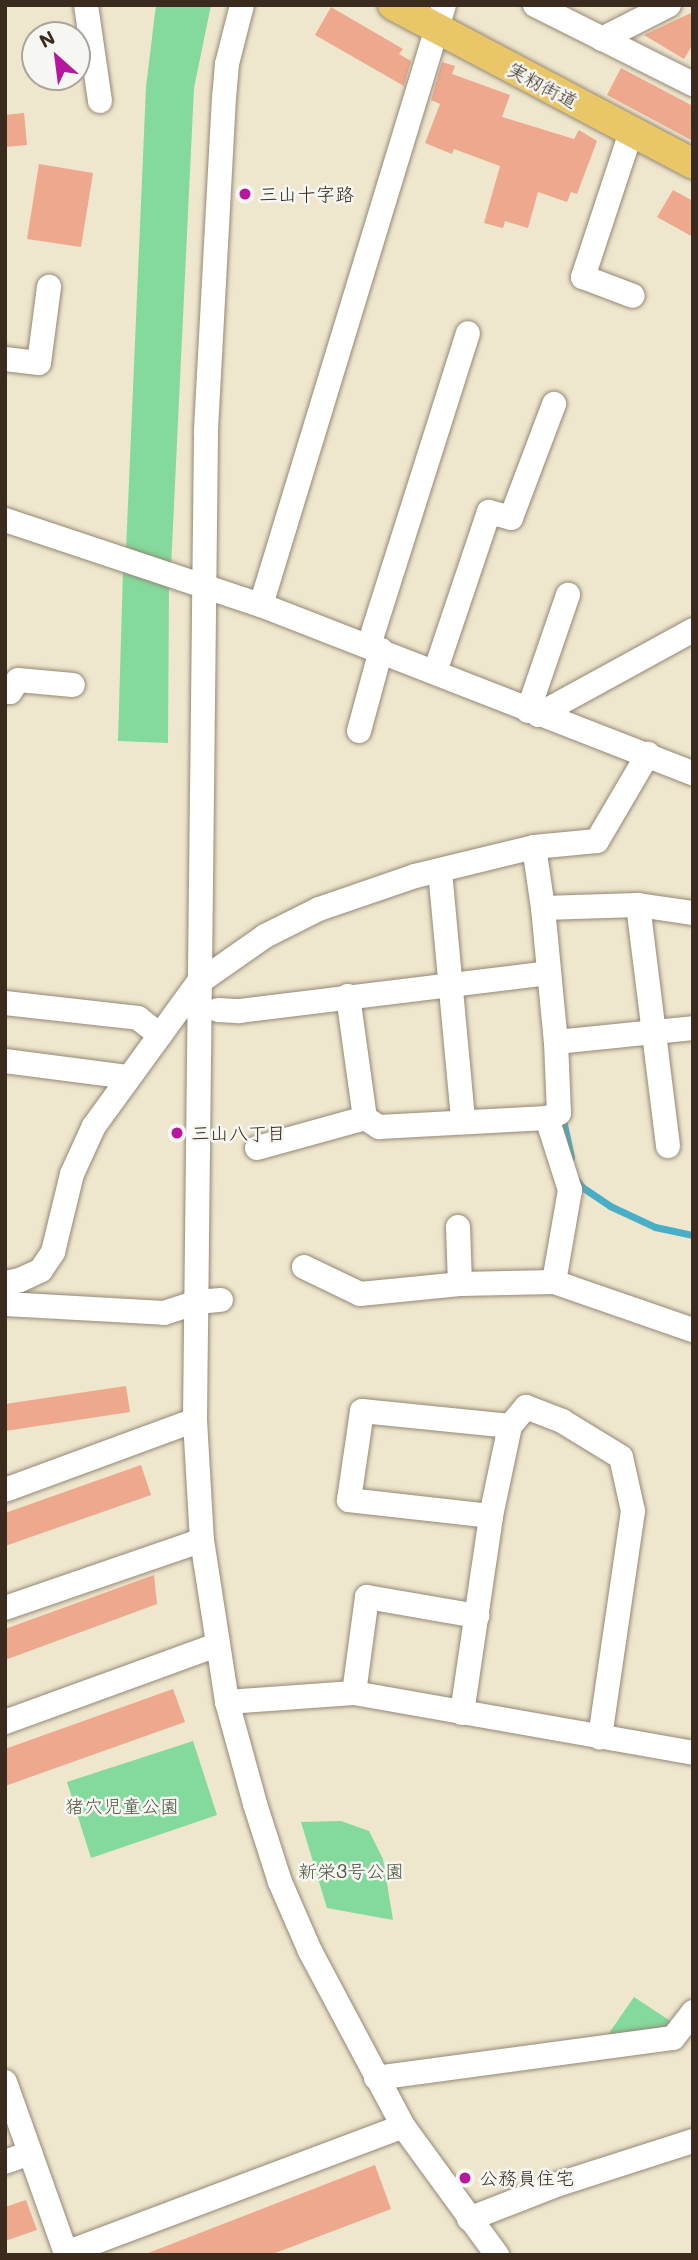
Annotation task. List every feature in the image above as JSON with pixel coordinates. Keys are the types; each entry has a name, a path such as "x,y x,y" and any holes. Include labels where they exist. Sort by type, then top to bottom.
{"main road":[{"name":"実籾街道","path":"393,5 440,16 631,132 693,164"}],"street":[{"path":"86,5 100,101"},
{"path":"242,5 229,53 224,97 206,433 198,983 209,1301 195,1420 202,1540 216,1645 227,1702 280,1882 310,1951 403,2126 497,2255"},
{"path":"535,5 693,84"},
{"path":"601,39 666,6"},
{"path":"261,605 440,16"},
{"path":"631,132 583,276 633,296"},
{"path":"5,359 39,363 49,288"},
{"path":"359,731 375,648 468,334"},
{"path":"435,673 489,512 511,518 554,404"},
{"path":"5,520 261,605 693,773"},
{"path":"533,713 568,595"},
{"path":"533,713 693,630"},
{"path":"5,692 10,692 18,680 73,685"},
{"path":"5,1283 20,1280 41,1270 53,1252 72,1174 94,1126 198,983 265,936 319,909 415,876 534,847 597,841 648,754"},
{"path":"257,1148 365,1118 379,1127 547,1118 559,1113 556,1042 543,908 534,847"},
{"path":"439,871 463,1121"},
{"path":"543,908 638,905 693,913"},
{"path":"638,905 668,1146"},
{"path":"218,1010 240,1011 549,973"},
{"path":"348,996 365,1118"},
{"path":"5,1003 138,1018 160,1035"},
{"path":"556,1042 693,1028"},
{"path":"5,1061 129,1077"},
{"path":"547,1118 570,1190 554,1282"},
{"path":"457,1227 460,1284"},
{"path":"304,1268 360,1294 460,1284 554,1282 693,1330"},
{"path":"5,1304 164,1312 209,1301"},
{"path":"461,1713 491,1516 510,1426 526,1407 562,1421 621,1457 633,1511 600,1738"},
{"path":"491,1516 349,1500 362,1411 510,1426"},
{"path":"5,1490 195,1420"},
{"path":"5,1608 202,1540"},
{"path":"354,1693 368,1597 477,1616"},
{"path":"5,1721 216,1645"},
{"path":"227,1702 354,1693 693,1753"},
{"path":"376,2078 673,2038 693,2012"},
{"path":"5,2082 66,2254 403,2126"},
{"path":"469,2219 559,2184 690,2149"},
{"path":"5,2162 30,2153"}],"green space":[{"path":"156,5 211,5 194,88 171,567 126,551 146,87"},
{"path":"123,571 169,583 168,743 118,741"},
{"name":"猪穴児童公園","path":"193,1741 217,1815 91,1858 67,1782"},
{"name":"新栄3号公園","path":"341,1821 369,1831 383,1859 393,1920 327,1908 301,1822"},
{"path":"634,1997 675,2024 670,2030 607,2036"}],"building":[{"path":"331,7 403,49 399,54 411,61 404,86 315,35"},
{"path":"693,12 693,44 684,59 644,35"},
{"path":"442,62 455,66 452,74 510,95 502,117 574,139 579,130 597,141 577,194 571,192 567,202 538,192 528,228 505,221 503,228 484,223 500,166 454,149 452,154 425,143 440,104 431,100"},
{"path":"621,68 693,106 693,141 607,95"},
{"path":"24,113 27,145 5,147 5,115"},
{"path":"39,164 93,173 81,247 27,239"},
{"path":"673,190 693,201 693,237 657,217"},
{"path":"126,1386 130,1412 5,1431 5,1404"},
{"path":"141,1465 151,1495 5,1546 5,1513"},
{"path":"154,1575 157,1604 5,1660 5,1629"},
{"path":"173,1689 185,1722 5,1786 5,1749"},
{"path":"375,2165 391,2209 270,2255 143,2255"},
{"path":"26,2200 37,2230 5,2241 5,2207"}],"waterway":[{"path":"564,1124 571,1157"},
{"path":"576,1179 582,1187 610,1206 655,1227 693,1235"}],"place":[{"name":"三山十字路","path":"245,194"},
{"name":"三山八丁目","path":"177,1133"},
{"name":"公務員住宅","path":"465,2178"}]}
